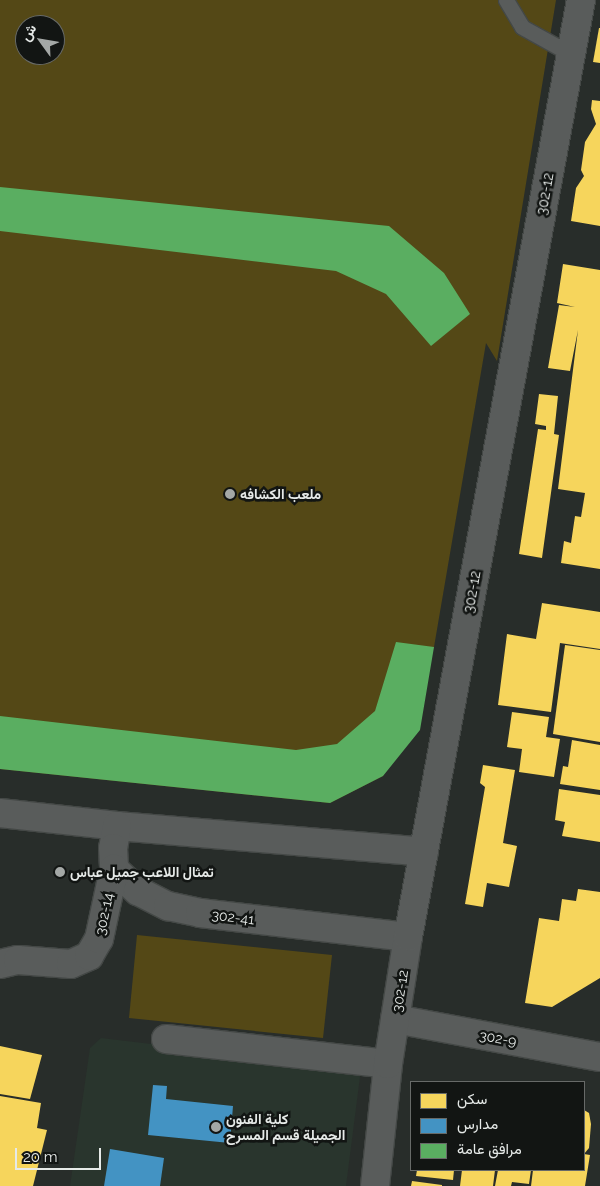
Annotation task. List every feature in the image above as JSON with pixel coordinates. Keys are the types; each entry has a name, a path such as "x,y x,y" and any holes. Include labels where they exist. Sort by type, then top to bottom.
{"street":[{"name":"302-12","path":"375,1186 388,1064 408,937 581,0"},
{"path":"0,813 117,826 424,852"},
{"path":"114,869 112,848 117,826"},
{"name":"302-41","path":"114,869 138,891 176,908 408,937"},
{"name":"302-14","path":"0,964 18,960 71,964 89,956 99,939 114,869"},
{"name":"302-9","path":"395,1019 600,1057"},
{"path":"166,1039 388,1064"}],"lane":[{"path":"506,0 522,27 571,54"}],"shaded area":[{"name":"ملعب الكشافه","path":"0,0 556,0 497,361 486,343 434,647 383,776 330,803 0,769"},
{"path":"137,935 332,955 323,1038 129,1018"},
{"name":"كلية الفنون الجميلة قسم المسرح","path":"101,1038 361,1069 346,1186 70,1186 90,1048"}],"building: سكن":[{"path":"600,28 600,63 593,62"},
{"path":"592,100 600,101 600,226 571,221 576,188 584,176 581,170 585,142 596,124 591,109"},
{"path":"563,264 600,270 600,569 561,563 564,541 571,543 575,516 581,517 585,493 558,489 578,330 570,371 548,368 559,305 575,307 557,303"},
{"path":"539,394 558,396 554,434 559,435 542,558 519,554 538,429 546,430 546,426 535,424"},
{"path":"542,603 600,612 600,649 560,643 551,712 498,705 507,634 536,639"},
{"path":"565,645 600,650 600,742 553,734"},
{"path":"512,712 549,717 546,737 560,739 554,777 519,772 522,749 507,747"},
{"path":"572,740 600,745 600,790 560,784 563,766 568,767"},
{"path":"483,765 515,770 503,843 517,846 509,887 487,883 483,907 465,904 485,787 480,783"},
{"path":"559,789 600,795 600,842 562,836 565,822 555,820"},
{"path":"578,889 600,892 600,978 552,1007 525,1003 539,918 559,921 562,899 576,901"},
{"path":"0,1046 42,1055 30,1099 0,1094"},
{"path":"0,1096 41,1103 37,1128 47,1130 33,1186 0,1186"},
{"path":"585,1111 589,1113 591,1124 589,1148 585,1153"},
{"path":"585,1154 590,1155 585,1186 531,1186 533,1171 585,1171"},
{"path":"417,1171 454,1171 453,1180 416,1176"},
{"path":"462,1171 495,1171 493,1186 460,1186"},
{"path":"498,1171 531,1171 529,1184 512,1182 511,1186 495,1186"},
{"path":"412,1181 442,1185 442,1186 411,1186"}],"building: مدارس":[{"path":"153,1085 167,1086 166,1099 233,1106 230,1143 148,1135"},
{"path":"110,1149 164,1158 160,1186 104,1186"}],"building: مرافق عامة":[{"path":"0,187 389,226 444,273 470,314 431,346 386,294 336,271 0,231"},
{"path":"396,642 434,647 420,730 383,776 330,803 0,769 0,716 296,750 337,744 375,711"}],"place":[{"name":"ملعب الكشافه","path":"230,494"},
{"name":"تمثال اللاعب جميل عباس","path":"60,872"},
{"name":"كلية الفنون الجميلة قسم المسرح","path":"216,1127"}]}
